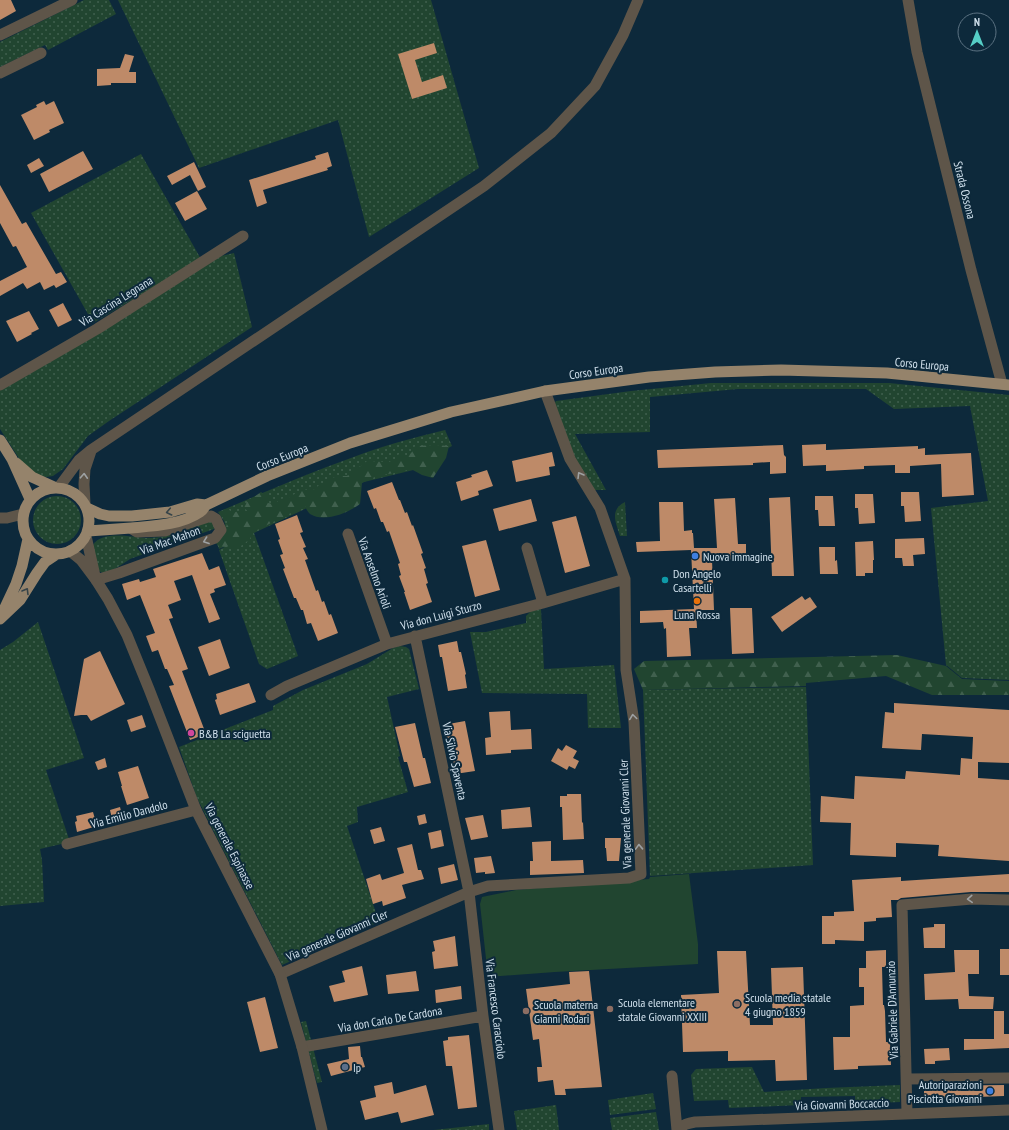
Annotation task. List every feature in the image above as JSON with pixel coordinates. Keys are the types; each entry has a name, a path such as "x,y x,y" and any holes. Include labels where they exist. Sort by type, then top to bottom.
{"main road":[{"name":"Corso Europa","path":"87,533 153,526 179,521 191,517 201,511 206,505 267,476 350,443 452,412 545,391 656,377 715,372 782,370 887,373 1006,385"},
{"path":"0,440 12,459 30,499"},
{"path":"0,619 20,600 45,562 57,554 70,551 79,544 87,533 89,519 86,506 78,496 69,490 32,477 12,459"},
{"path":"57,487 45,489 37,493 30,499 23,514 23,527 28,539 36,547 46,552 57,554"},
{"name":"Corso Europa","path":"86,506 100,514 109,516 132,516 170,512 197,504 206,505"},
{"path":"0,619 16,584 28,539"}],"street":[{"path":"0,35 72,0"},
{"path":"57,487 80,460 91,450 484,186 551,133 595,86 623,35 638,0"},
{"name":"Strada Ossona","path":"908,0 917,52 971,270 1006,385"},
{"path":"0,73 41,53"},
{"name":"Via Cascina Legnana","path":"0,385 97,329 243,236"},
{"name":"Via generale Giovanni Cler","path":"280,974 469,892 488,886 629,878 641,874 634,722 626,670 625,580 600,508 570,459 545,391"},
{"path":"86,506 84,484 85,469 91,450"},
{"path":"0,518 23,514"},
{"name":"Via Mac Mahon","path":"96,580 215,538 221,530 216,519 211,516 165,531 137,532 130,528"},
{"name":"Via generale Espinasse","path":"87,533 96,580"},
{"name":"Via Anselmo Arioli","path":"348,534 387,644"},
{"path":"527,548 543,602"},
{"name":"Via generale Espinasse","path":"70,551 81,560 96,580 127,635 150,689 196,810 280,974 302,1047 322,1130"},
{"name":"Via don Luigi Sturzo","path":"271,695 287,686 387,644 625,580"},
{"name":"Via Silvio Spaventa","path":"414,636 469,892"},
{"name":"Via Emilio Dandolo","path":"67,844 196,810"},
{"name":"Via Francesco Caracciolo","path":"469,892 483,1016 499,1130"},
{"name":"Via Gabriele D'Annunzio","path":"907,1114 902,906 972,899 1009,900"},
{"name":"Via don Carlo De Cardona","path":"302,1047 483,1016"},
{"path":"672,1076 678,1130"},
{"path":"907,1079 1009,1078"},
{"name":"Via Giovanni Boccaccio","path":"678,1130 687,1123 695,1122 1009,1110"}],"green space":[{"path":"84,0 109,0 116,14 48,50 45,45 0,67 0,42"},
{"path":"118,0 431,0 479,168 369,237 338,120 199,168"},
{"path":"141,154 201,259 93,323 31,213"},
{"path":"234,253 252,327 88,436 63,469 53,476 46,477 36,475 24,466 0,429 0,390 221,256"},
{"path":"711,383 889,383 1009,395 1009,680 962,678 946,665 931,508 988,501 970,406 894,409 866,389 738,389 650,397 650,432 575,434 606,490 594,490 576,462 554,404 556,401 631,391"},
{"path":"445,430 452,446 437,454 438,464 360,483 254,533 298,656 267,669 259,664 219,550 228,545 219,549 216,541 224,534 225,524 218,512 301,477 362,454 397,442"},
{"path":"415,446 449,446 446,458 433,478 422,475 411,469 377,476 362,483 360,504 349,511 336,516 322,518 310,514 305,506 253,532 249,541 241,546 232,548 229,546 219,546 216,543 222,535 227,523 226,516 223,511 224,509 228,509 233,513 241,510 244,513 249,512 244,508 247,502 261,492 268,497 266,501 268,503 274,504 281,499 290,497 302,489 315,489 332,478 347,476 367,461 389,462 395,459 399,454 407,456 412,452"},
{"path":"52,496 62,496 71,500 77,506 80,511 80,529 71,540 62,544 52,544 43,540 37,534 33,525 33,515 37,506 43,500"},
{"path":"625,502 627,536 620,536 615,513 620,505"},
{"path":"211,521 214,529 130,559 108,572 103,573 98,570 93,545 97,540 103,537 125,536 154,538 182,532"},
{"path":"541,609 544,669 614,665 621,728 588,728 587,694 482,693 470,632 486,632 526,623 526,616 531,611"},
{"path":"38,622 84,758 46,770 70,842 40,849 44,902 0,906 0,650 13,642"},
{"path":"400,646 409,649 419,689 387,697 400,756 398,757 408,792 357,807 358,822 347,826 379,922 282,965 197,798 179,747 273,710 273,706 303,690 367,664 393,648"},
{"path":"897,655 946,666 962,679 1009,681 1009,695 932,695 886,676 806,683 806,686 643,690 634,669 644,661"},
{"path":"806,687 813,865 650,876 643,690"},
{"path":"689,874 698,944 698,964 488,977 480,904 482,897 516,890 649,879 650,877"},
{"path":"306,1021 322,1082 317,1083 301,1022"},
{"path":"752,1067 764,1092 900,1085 900,1102 855,1104 855,1096 801,1097 801,1105 729,1108 728,1100 694,1101 691,1075 696,1069"},
{"path":"653,1093 656,1109 610,1115 608,1100"},
{"path":"556,1105 559,1130 517,1130 514,1111"},
{"path":"656,1112 659,1130 612,1130 610,1118"},
{"path":"489,1124 489,1130 434,1130"}],"building":[{"path":"0,0 11,0 16,11 0,20"},
{"path":"434,43 437,53 415,60 422,82 443,75 447,88 412,99 398,54"},
{"path":"125,54 134,56 129,72 136,72 136,83 111,83 111,85 97,86 97,69 120,68"},
{"path":"44,101 46,105 54,101 64,123 49,130 50,132 34,140 21,115 37,107 36,105"},
{"path":"83,151 93,169 49,192 40,174"},
{"path":"328,152 332,166 327,168 328,170 263,190 267,203 257,207 249,180 316,159 315,156"},
{"path":"39,158 44,166 31,173 27,165"},
{"path":"194,162 206,187 198,191 190,175 172,185 167,176"},
{"path":"0,185 22,224 26,222 56,274 61,272 67,282 56,288 54,285 44,290 40,282 27,289 23,283 0,296 0,281 27,267 16,246 13,247 0,223"},
{"path":"197,191 207,209 185,221 175,203"},
{"path":"63,303 72,320 58,327 49,310"},
{"path":"29,311 39,329 17,342 6,321"},
{"path":"826,444 826,450 918,446 918,449 925,448 925,455 971,453 974,495 942,497 941,464 910,466 910,473 895,473 895,465 864,466 864,469 826,471 826,465 803,466 802,445"},
{"path":"783,445 784,455 786,457 786,473 770,474 770,462 753,463 753,465 658,468 657,450"},
{"path":"552,452 555,466 549,467 550,475 516,482 512,461"},
{"path":"487,470 493,486 478,491 479,495 461,501 456,482"},
{"path":"392,482 405,513 407,512 412,526 413,525 423,553 421,554 426,568 424,569 428,583 426,584 432,602 410,610 399,576 401,575 398,564 400,563 389,531 387,532 383,522 381,522 376,508 374,509 367,491"},
{"path":"901,492 919,492 921,521 905,522 904,506 901,506"},
{"path":"855,494 873,494 875,523 859,524 858,508 855,508"},
{"path":"815,496 833,496 835,526 819,526 818,510 815,510"},
{"path":"790,497 794,576 772,576 769,498"},
{"path":"735,498 738,544 746,544 746,559 712,560 714,610 696,610 697,628 689,628 691,656 667,657 666,628 664,629 663,622 640,623 640,611 694,609 691,550 637,552 636,542 660,541 659,502 683,502 684,531 692,530 694,548 717,548 714,499"},
{"path":"531,499 537,521 499,531 493,509"},
{"path":"297,515 303,532 300,533 306,547 303,548 308,559 305,560 316,591 318,590 322,602 324,601 329,615 331,614 338,633 318,641 311,623 307,624 303,610 301,610 296,598 294,598 283,569 285,568 280,555 283,554 278,540 280,539 275,524"},
{"path":"576,516 590,566 565,573 552,522"},
{"path":"924,538 925,554 913,555 914,566 903,566 902,558 895,558 895,539"},
{"path":"486,540 500,590 475,597 462,546"},
{"path":"873,541 873,573 865,573 865,576 856,576 855,542"},
{"path":"819,547 835,547 835,561 837,560 838,574 820,574"},
{"path":"202,553 209,570 219,566 226,585 214,589 215,592 210,594 220,619 209,623 192,575 174,581 181,600 168,605 173,618 169,619 188,669 182,671 206,734 190,740 169,686 174,685 167,669 165,669 158,650 152,652 146,636 155,633 140,595 127,600 122,584 139,579 140,582 156,577 153,569"},
{"path":"802,596 805,600 810,597 817,607 782,632 771,617"},
{"path":"730,608 752,608 754,653 732,654"},
{"path":"220,639 230,668 209,676 198,647"},
{"path":"457,641 466,674 467,688 448,691 442,657 440,657 438,645"},
{"path":"100,651 125,704 91,721 87,715 74,716 84,659"},
{"path":"249,683 256,702 220,715 215,700 217,699 216,694"},
{"path":"894,703 1009,710 1009,763 978,762 978,778 1009,780 1009,861 938,856 939,845 896,843 896,857 850,855 851,823 820,822 821,796 854,799 855,776 905,779 906,771 960,775 961,758 972,759 973,737 922,734 921,750 882,748 885,712 894,713"},
{"path":"510,711 511,730 531,729 532,749 511,750 511,753 486,755 485,738 491,737 489,712"},
{"path":"142,715 146,727 131,732 127,720"},
{"path":"465,721 475,771 455,774 443,725"},
{"path":"415,723 423,758 425,758 431,783 414,787 407,762 404,762 395,727"},
{"path":"566,745 577,751 573,758 579,761 575,769 569,766 567,770 551,761 558,748 562,751"},
{"path":"105,758 107,767 98,770 95,762"},
{"path":"138,766 149,798 127,805 118,772"},
{"path":"567,794 581,794 584,839 563,840 562,807 560,807 560,796 567,796"},
{"path":"120,807 123,819 122,821 113,824 110,810"},
{"path":"530,807 532,827 502,829 501,810"},
{"path":"93,812 97,826 77,832 75,822 77,821 76,816"},
{"path":"425,814 427,823 419,825 417,816"},
{"path":"483,815 488,837 471,840 465,818"},
{"path":"381,827 385,841 374,844 370,830"},
{"path":"441,830 444,846 431,849 428,833"},
{"path":"605,838 621,838 619,861 607,861"},
{"path":"551,841 551,861 583,860 584,873 530,875 530,861 533,861 532,842"},
{"path":"412,844 418,870 421,870 424,879 402,885 406,898 383,906 382,901 373,904 366,879 380,874 382,880 404,873 397,848"},
{"path":"491,856 495,873 476,873 474,858"},
{"path":"454,864 458,880 441,884 438,868"},
{"path":"1009,874 1009,892 971,892 891,900 892,917 876,918 876,921 864,922 864,941 835,940 835,944 822,944 822,916 834,916 834,912 854,911 852,880 901,877 901,881"},
{"path":"934,924 945,924 945,948 924,948 923,928 934,927"},
{"path":"455,936 458,966 434,969 432,952 435,951 433,941"},
{"path":"1000,949 1009,949 1009,975 1000,975"},
{"path":"886,950 886,967 882,967 883,1005 885,1011 886,1042 890,1042 891,1065 858,1066 858,1069 834,1070 833,1037 850,1037 850,1006 864,1005 864,987 859,987 859,968 866,968 866,951"},
{"path":"954,950 979,950 979,974 968,974 969,996 994,997 993,1009 959,1009 958,999 925,1000 924,974 955,972"},
{"path":"717,951 746,951 750,1025 773,1025 771,968 803,967 807,1080 776,1081 775,1060 728,1061 728,1051 683,1052 681,995 719,993"},
{"path":"362,966 368,995 334,1002 329,986 345,982 342,971"},
{"path":"416,971 419,991 388,994 386,975"},
{"path":"589,971 602,1087 565,1089 566,1095 555,1095 553,1080 538,1082 537,1067 542,1067 539,1039 533,1040 526,989 570,984 569,972"},
{"path":"461,986 462,999 436,1003 435,990"},
{"path":"265,997 278,1048 260,1052 247,1002"},
{"path":"994,1011 1004,1011 1004,1034 1009,1034 1009,1048 964,1050 964,1039 994,1039"},
{"path":"469,1035 477,1107 458,1109 452,1066 446,1066 443,1041 448,1040 448,1037"},
{"path":"360,1046 361,1057 365,1067 331,1076 327,1064 349,1059 348,1047"},
{"path":"949,1048 950,1060 935,1061 935,1064 925,1064 924,1049"},
{"path":"392,1082 394,1094 426,1085 434,1115 401,1123 398,1112 365,1120 360,1101 376,1097 374,1086"},
{"path":"1004,1085 1004,1096 924,1099 924,1086"}],"place":[{"name":"Nuova immagine","path":"695,556"},
{"name":"Don Angelo Casartelli","path":"665,580"},
{"name":"Luna Rossa","path":"697,601"},
{"name":"B&B La sciguetta","path":"191,733"},
{"name":"Scuola media statale 4 giugno 1859","path":"737,1004"},
{"name":"Scuola elementare statale Giovanni XXIII","path":"610,1009"},
{"name":"Scuola materna Gianni Rodari","path":"526,1011"},
{"name":"Ip","path":"345,1067"},
{"name":"Autoriparazioni Pisciotta Giovanni","path":"990,1091"}]}
